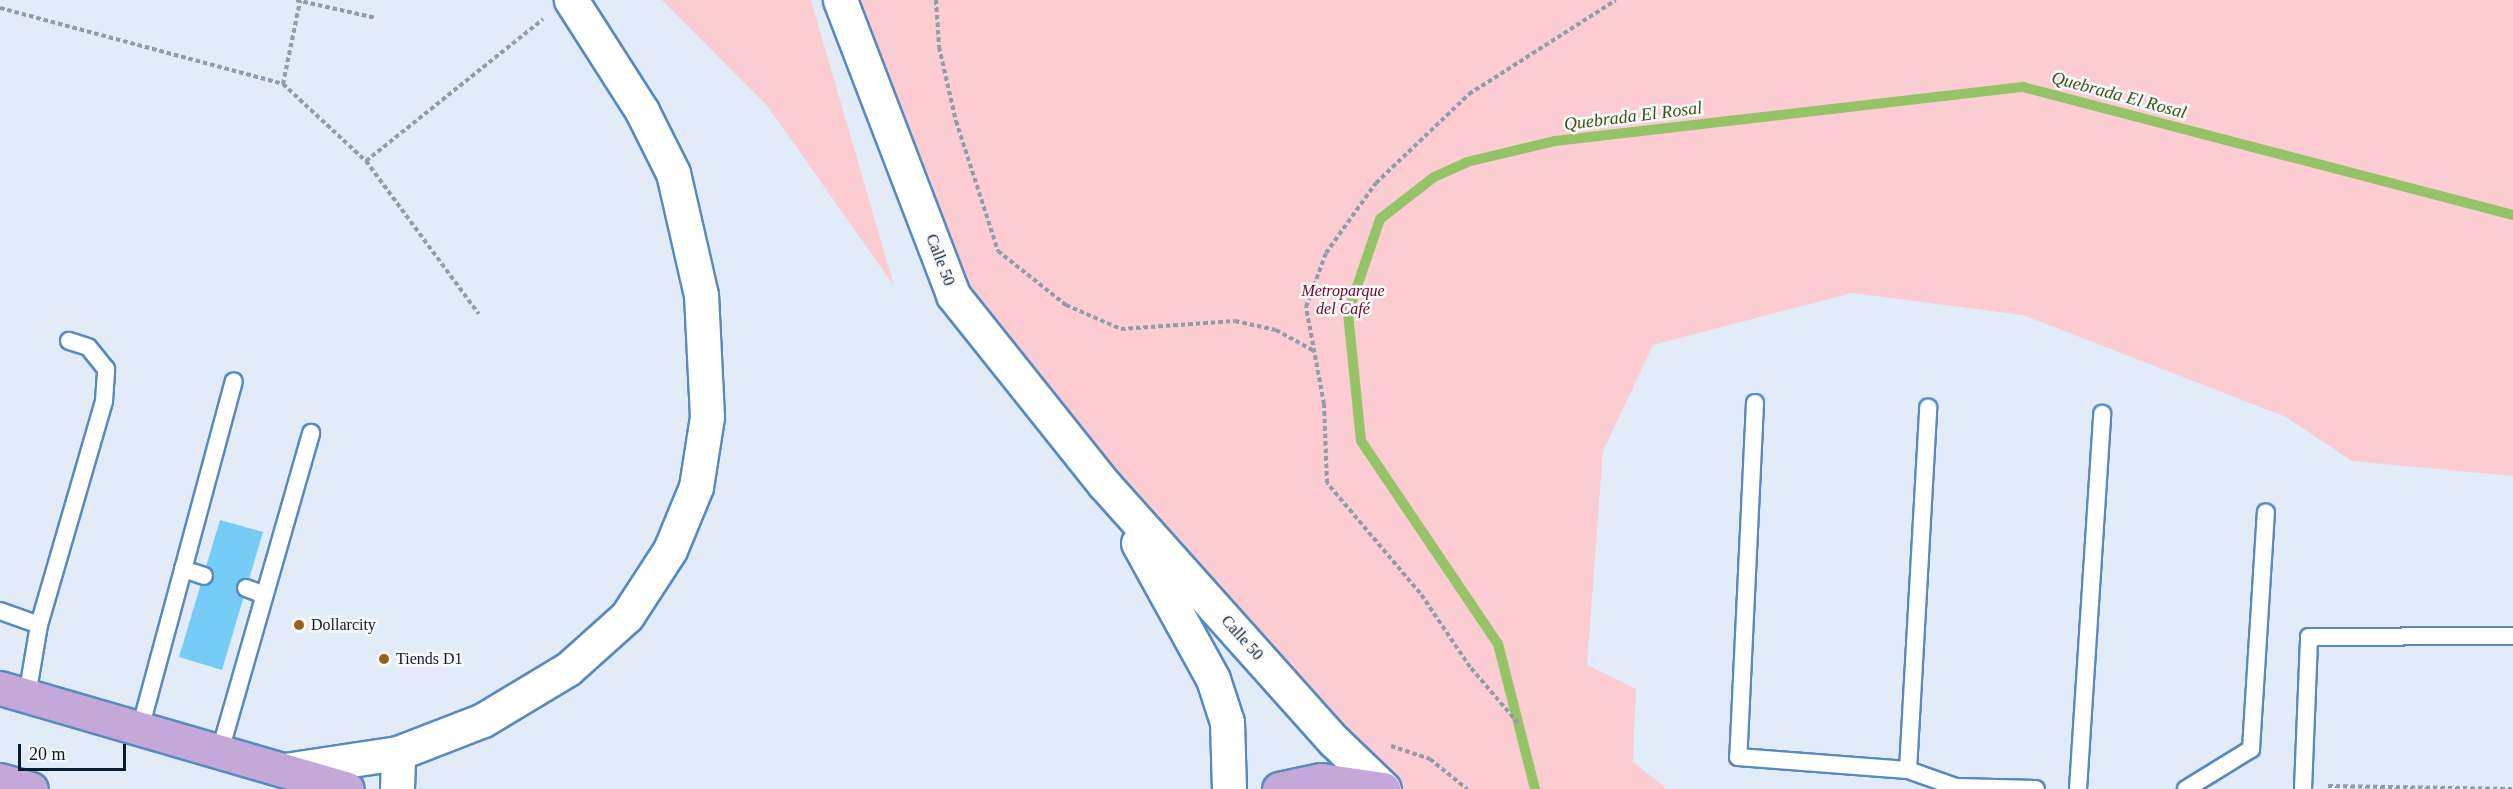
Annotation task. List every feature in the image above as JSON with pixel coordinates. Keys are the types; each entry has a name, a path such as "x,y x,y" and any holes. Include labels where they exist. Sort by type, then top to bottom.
{"main road":[{"path":"14,692 347,789"},
{"path":"0,780 31,789"},
{"path":"1279,789 1321,780 1384,789"}],"street":[{"name":"Calle 50","path":"840,0 953,295 1104,484 1334,741 1384,789"},
{"path":"285,770 398,753 483,720 568,669 627,616 670,550 696,487 707,417 702,295 673,173 642,111 560,7"},
{"name":"Calle 50","path":"1104,484 1213,679 1228,732 1229,789"},
{"path":"397,789 398,753"}],"lane":[{"path":"14,692 39,625 104,401 106,369 88,347 69,341"},
{"path":"140,729 234,381"},
{"path":"1755,403 1738,757 1908,770 1956,787 2036,789"},
{"path":"1908,770 1928,408"},
{"path":"2078,789 2102,414"},
{"path":"220,751 262,594 311,433"},
{"path":"2172,789 2186,789 2251,749 2266,512"},
{"path":"183,569 204,576"},
{"path":"246,588 262,594"},
{"path":"0,611 39,625"},
{"path":"2303,787 2309,638 2513,636"}],"path":[{"path":"936,0 939,47 956,121 998,251 1066,305 1121,329 1234,321 1276,330 1314,352"},
{"path":"1518,723 1470,667 1420,593 1327,483 1324,404 1306,307 1326,253 1376,183 1469,94 1616,0"},
{"path":"283,84 298,1 376,18"},
{"path":"366,161 560,7"},
{"path":"0,8 283,84 366,161 479,314"},
{"path":"1385,744 1430,759 1467,789"},
{"path":"2303,787 2513,789"}],"green space":[{"path":"662,0 811,0 894,286 769,108"},
{"name":"Metroparque del Café","path":"840,0 2513,0 2513,476 2352,461 2286,417 2023,315 1852,293 1653,345 1603,451 1587,665 1636,689 1633,762 1667,789 1279,789 1353,781 953,295"}],"building":[{"path":"220,520 263,532 222,670 179,657"}],"waterway":[{"name":"Quebrada El Rosal","path":"1535,789 1498,644 1361,441 1348,313 1380,219 1434,177 1467,162 1555,141 2023,87 2513,215"}],"place":[{"name":"Dollarcity","path":"299,625"},
{"name":"Tiends D1","path":"384,659"}]}
